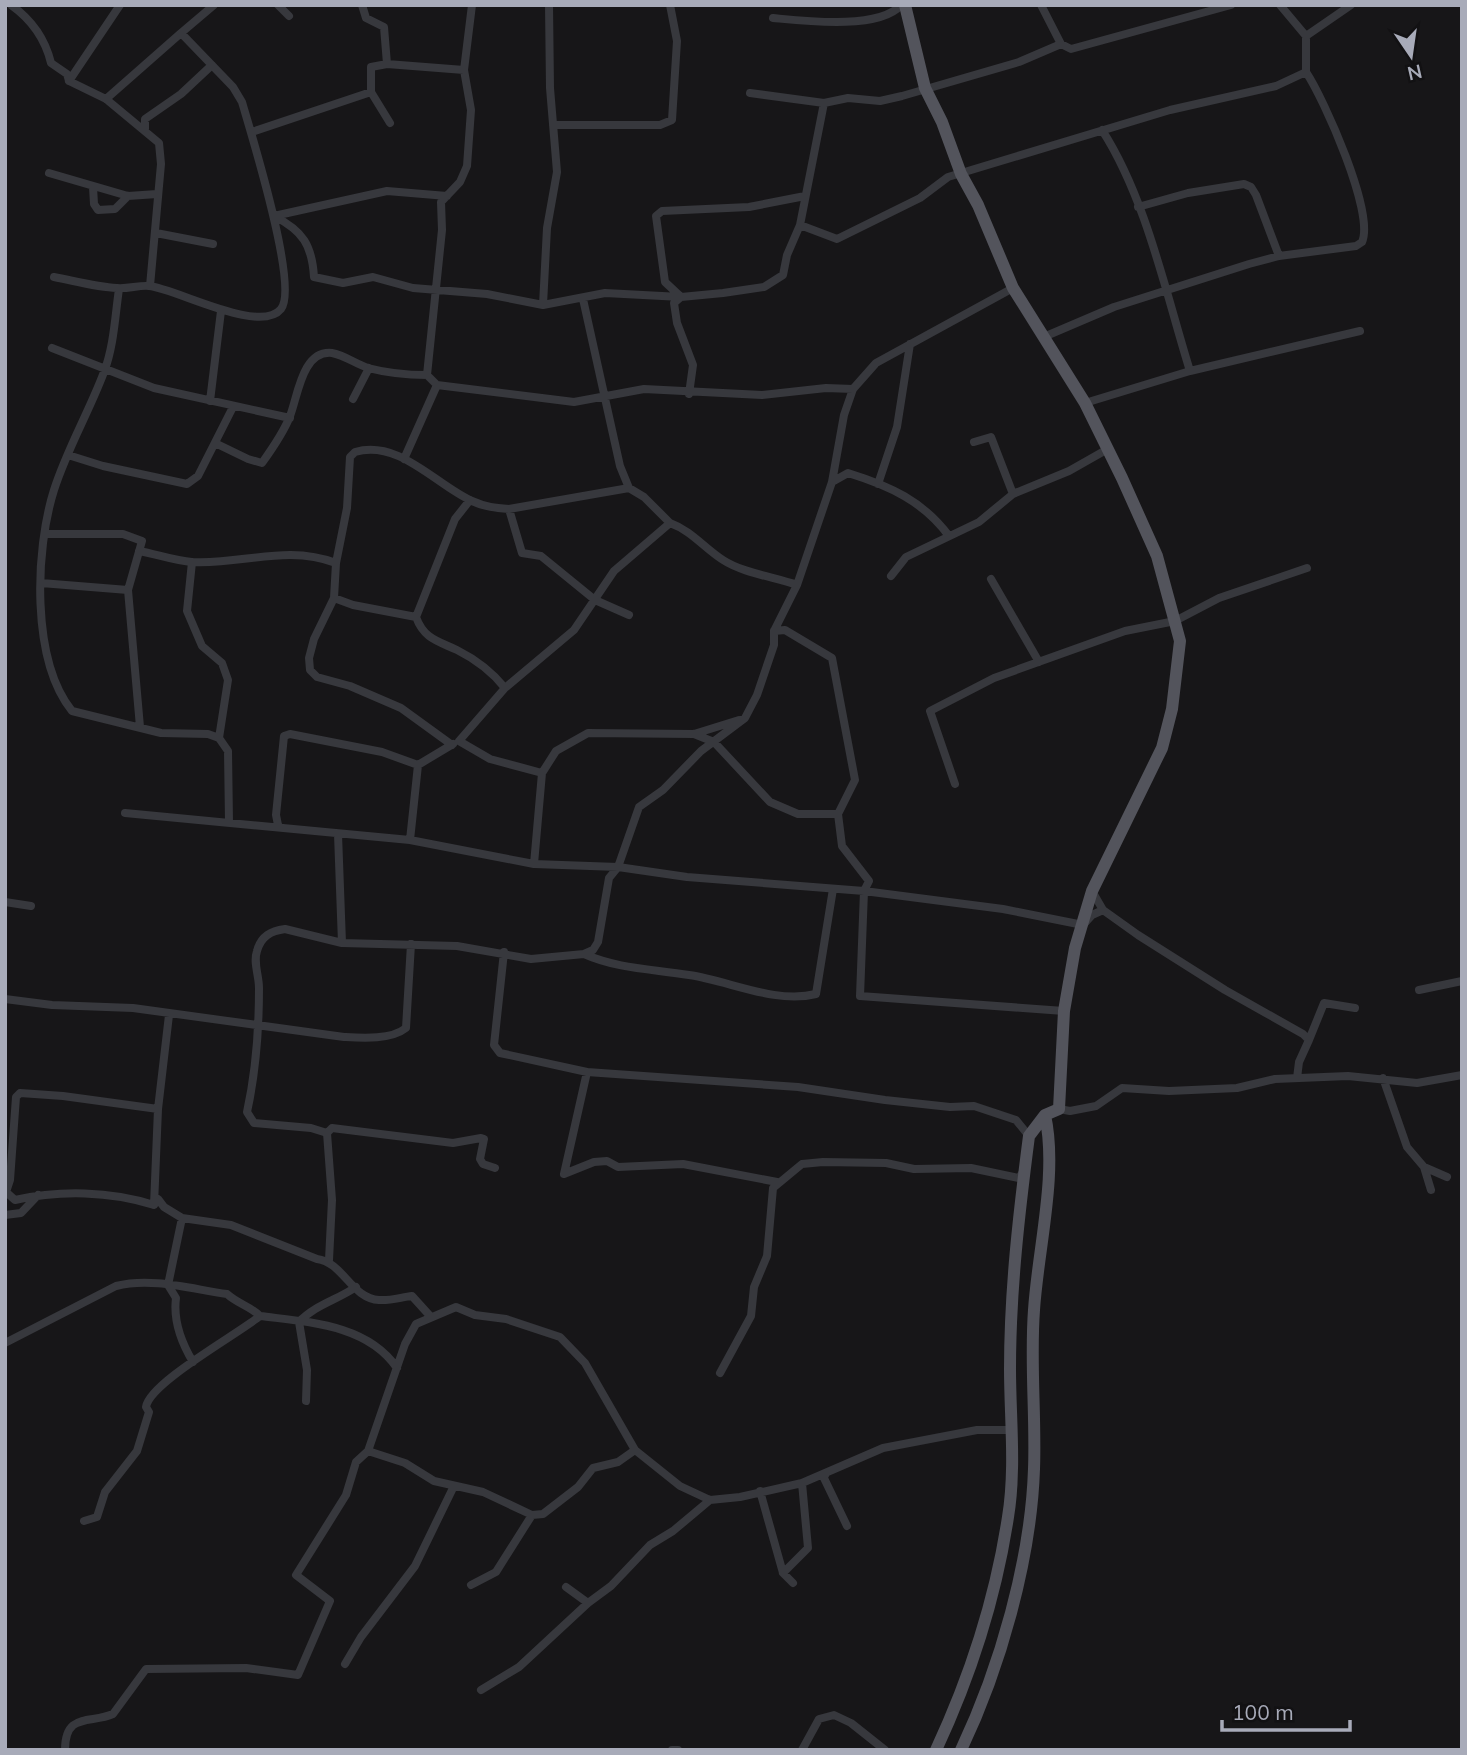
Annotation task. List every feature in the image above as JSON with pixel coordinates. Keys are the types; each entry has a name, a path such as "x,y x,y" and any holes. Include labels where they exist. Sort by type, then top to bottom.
{"main road":[{"path":"903,5 925,89 961,174 978,205 1013,288 1046,336 1085,403 1157,556 1180,641 1172,709 1162,748 1092,891 1075,948 1064,1012 1059,1109 1045,1115 1029,1136 1011,1311 1008,1517 994,1583 962,1688 936,1750"},
{"path":"961,1750 983,1698 1000,1644 1030,1519 1034,1469 1033,1311 1051,1143 1045,1115"}],"street":[{"path":"11,5 30,20 48,49 51,63 67,74 69,81 106,99 145,129 159,144 161,164 150,285"},
{"path":"69,81 120,5"},
{"path":"106,99 214,5"},
{"path":"278,5 289,16"},
{"path":"362,5 366,18 384,27 387,64"},
{"path":"472,5 464,71 471,110 467,166 460,182 441,202 442,230 428,375 437,385 574,402 644,389 689,394 762,395 853,389"},
{"path":"543,306 547,228 557,172 552,125 549,5"},
{"path":"552,125 660,125 672,120 677,41 670,5"},
{"path":"773,18 867,21 893,14 903,5"},
{"path":"1041,5 1062,44 1072,49 1231,5"},
{"path":"1046,336 1114,307 1279,256 1356,246 1365,236 1363,214 1338,134 1323,99 1306,72 1306,36 1280,5"},
{"path":"1306,36 1351,5"},
{"path":"54,277 119,289 150,285 221,311 265,317 275,314 283,307 285,293 274,216 242,102 181,33"},
{"path":"750,93 824,103 848,98 880,101 1019,62 1062,44"},
{"path":"390,123 371,92 371,67 387,64 464,71"},
{"path":"145,129 145,119 181,94 212,65"},
{"path":"800,225 837,239 920,198 948,177 1170,110 1276,86 1306,72"},
{"path":"252,132 371,92"},
{"path":"274,216 291,225 308,241 314,277 343,282 373,276 412,288 436,288 543,306 605,293 681,297 764,286 783,275 787,255 800,225 824,103"},
{"path":"1102,130 1139,207 1168,291 1190,371"},
{"path":"49,173 128,196 157,194"},
{"path":"1139,207 1188,193 1244,184 1251,187 1256,195 1279,256"},
{"path":"93,187 94,204 98,210 115,209 128,196"},
{"path":"274,216 387,191 447,196"},
{"path":"681,297 665,282 656,216 662,211 749,207 805,196"},
{"path":"156,233 213,244"},
{"path":"327,1133 311,1128 254,1123 247,1112 257,1061 259,984 255,960 257,950 267,935 285,929 342,943 411,944 504,952 531,959 584,954 593,950 597,942 609,878 618,867 639,807 663,790 714,742 745,718 757,695 774,645 774,631 797,585 832,482 844,415 853,389 876,363 1013,288"},
{"path":"119,289 105,371 54,488 41,583 47,656 64,700 72,711 161,733 208,734 219,738 228,751 229,822"},
{"path":"681,297 674,303 677,323 692,365 689,394"},
{"path":"583,299 620,466 629,488"},
{"path":"209,401 221,311"},
{"path":"1085,403 1190,371 1360,331"},
{"path":"878,484 897,427 910,344"},
{"path":"52,348 154,388 233,408 290,418"},
{"path":"215,443 261,463 290,418 303,377 312,360 322,354 334,353 369,368 405,375 428,375"},
{"path":"353,399 369,368"},
{"path":"404,459 437,385"},
{"path":"68,454 103,466 187,484 198,476 233,408"},
{"path":"974,442 991,437 1013,494"},
{"path":"542,773 490,759 455,743 401,708 350,686 317,677 310,670 309,658 314,639 334,598 336,562 347,508 350,457 355,452 376,450 404,459 470,500 489,508 509,509 629,488 644,496 670,523 693,533 701,544 726,562 797,585"},
{"path":"891,576 906,556 979,522 1013,494 1069,471 1106,450"},
{"path":"832,482 848,473 904,495 930,512 949,536"},
{"path":"470,500 455,519 416,617 421,631 435,642 476,661 505,688"},
{"path":"509,509 522,553 541,556 595,600 629,615"},
{"path":"418,765 455,743 505,688 574,630 614,571 670,523"},
{"path":"46,534 123,534 142,541 128,590 140,727"},
{"path":"139,551 192,562 264,555 314,555 336,562"},
{"path":"192,562 187,611 202,646 222,663 228,680 219,738"},
{"path":"955,784 930,711 994,678 1125,631 1175,621 1219,598 1307,568"},
{"path":"991,579 1039,662"},
{"path":"41,583 128,590"},
{"path":"334,598 353,605 416,617"},
{"path":"774,631 785,630 832,658 855,780 838,814 842,846 869,881 864,891 860,996 1064,1012"},
{"path":"534,864 542,773 556,751 588,733 694,734 745,718"},
{"path":"278,825 276,815 284,736 289,734 382,752 418,765"},
{"path":"694,734 714,742 769,802 798,814 838,814"},
{"path":"410,840 418,765"},
{"path":"125,813 278,825 338,834 410,840 534,864 618,867 687,877 864,891 1003,909 1083,925 1092,915 1103,910"},
{"path":"338,834 342,943"},
{"path":"584,954 630,969 690,975 770,993 803,997 816,994 833,889"},
{"path":"1092,891 1103,910 1225,990 1243,998 1309,1040"},
{"path":"5,902 31,906"},
{"path":"5,999 52,1005 133,1008 170,1015 370,1038 402,1031 407,1022 411,944"},
{"path":"504,952 496,1050 587,1072 798,1087 885,1100 950,1107 974,1106 1016,1120 1029,1136"},
{"path":"1419,990 1462,981"},
{"path":"1297,1078 1299,1062 1324,1003 1355,1008"},
{"path":"154,1205 158,1109 170,1015"},
{"path":"587,1072 564,1174 594,1161 607,1161 618,1167 683,1164 777,1182"},
{"path":"1059,1109 1070,1111 1097,1106 1122,1088 1169,1091 1237,1088 1275,1079 1297,1078 1383,1078 1417,1083 1462,1075"},
{"path":"1383,1078 1407,1146 1424,1167 1431,1190"},
{"path":"154,1205 122,1195 38,1195 15,1200 6,1192 16,1097 20,1093 158,1109"},
{"path":"329,1260 332,1200 327,1133 332,1128 342,1127 453,1143 481,1138 484,1139 484,1145 480,1159 495,1168"},
{"path":"720,1373 751,1316 754,1287 767,1256 773,1188 802,1164 886,1163 914,1169 971,1168 1018,1178 1025,1169"},
{"path":"1424,1167 1447,1177"},
{"path":"5,1215 20,1213 38,1195"},
{"path":"154,1205 158,1199 164,1207 183,1218 231,1225 317,1259 329,1260 364,1295 379,1300 412,1296 431,1317"},
{"path":"183,1218 169,1285 176,1298 174,1311 177,1327 193,1362"},
{"path":"5,1343 116,1286 133,1281 228,1294 236,1303 252,1308 260,1316 334,1325 358,1336 389,1357 397,1368"},
{"path":"299,1322 312,1309 338,1299 356,1287"},
{"path":"65,1750 67,1733 75,1724 81,1719 113,1714 146,1669 246,1668 298,1675 330,1601 296,1575 345,1494 356,1462 368,1451 397,1368 416,1324 456,1307 475,1315 506,1319 560,1337 585,1363 635,1450 680,1486 710,1500 740,1497 802,1483 883,1448 977,1430 1011,1430"},
{"path":"84,1521 97,1517 105,1492 137,1451 149,1412 145,1406 149,1397 193,1362 260,1316"},
{"path":"299,1322 307,1370 306,1401"},
{"path":"368,1451 397,1459 434,1481 453,1488 482,1492 532,1515 543,1514 578,1487 593,1468 618,1462 635,1450"},
{"path":"825,1475 823,1476 847,1526"},
{"path":"783,1573 808,1548 802,1483"},
{"path":"345,1664 360,1637 415,1566 453,1488"},
{"path":"760,1491 783,1573 793,1583"},
{"path":"481,1690 519,1667 611,1586 650,1545 673,1531 710,1500"},
{"path":"471,1585 496,1572 532,1515"},
{"path":"566,1587 588,1604"},
{"path":"802,1750 818,1719 834,1715 851,1723 885,1750"},
{"path":"672,1750 678,1750"}]}
